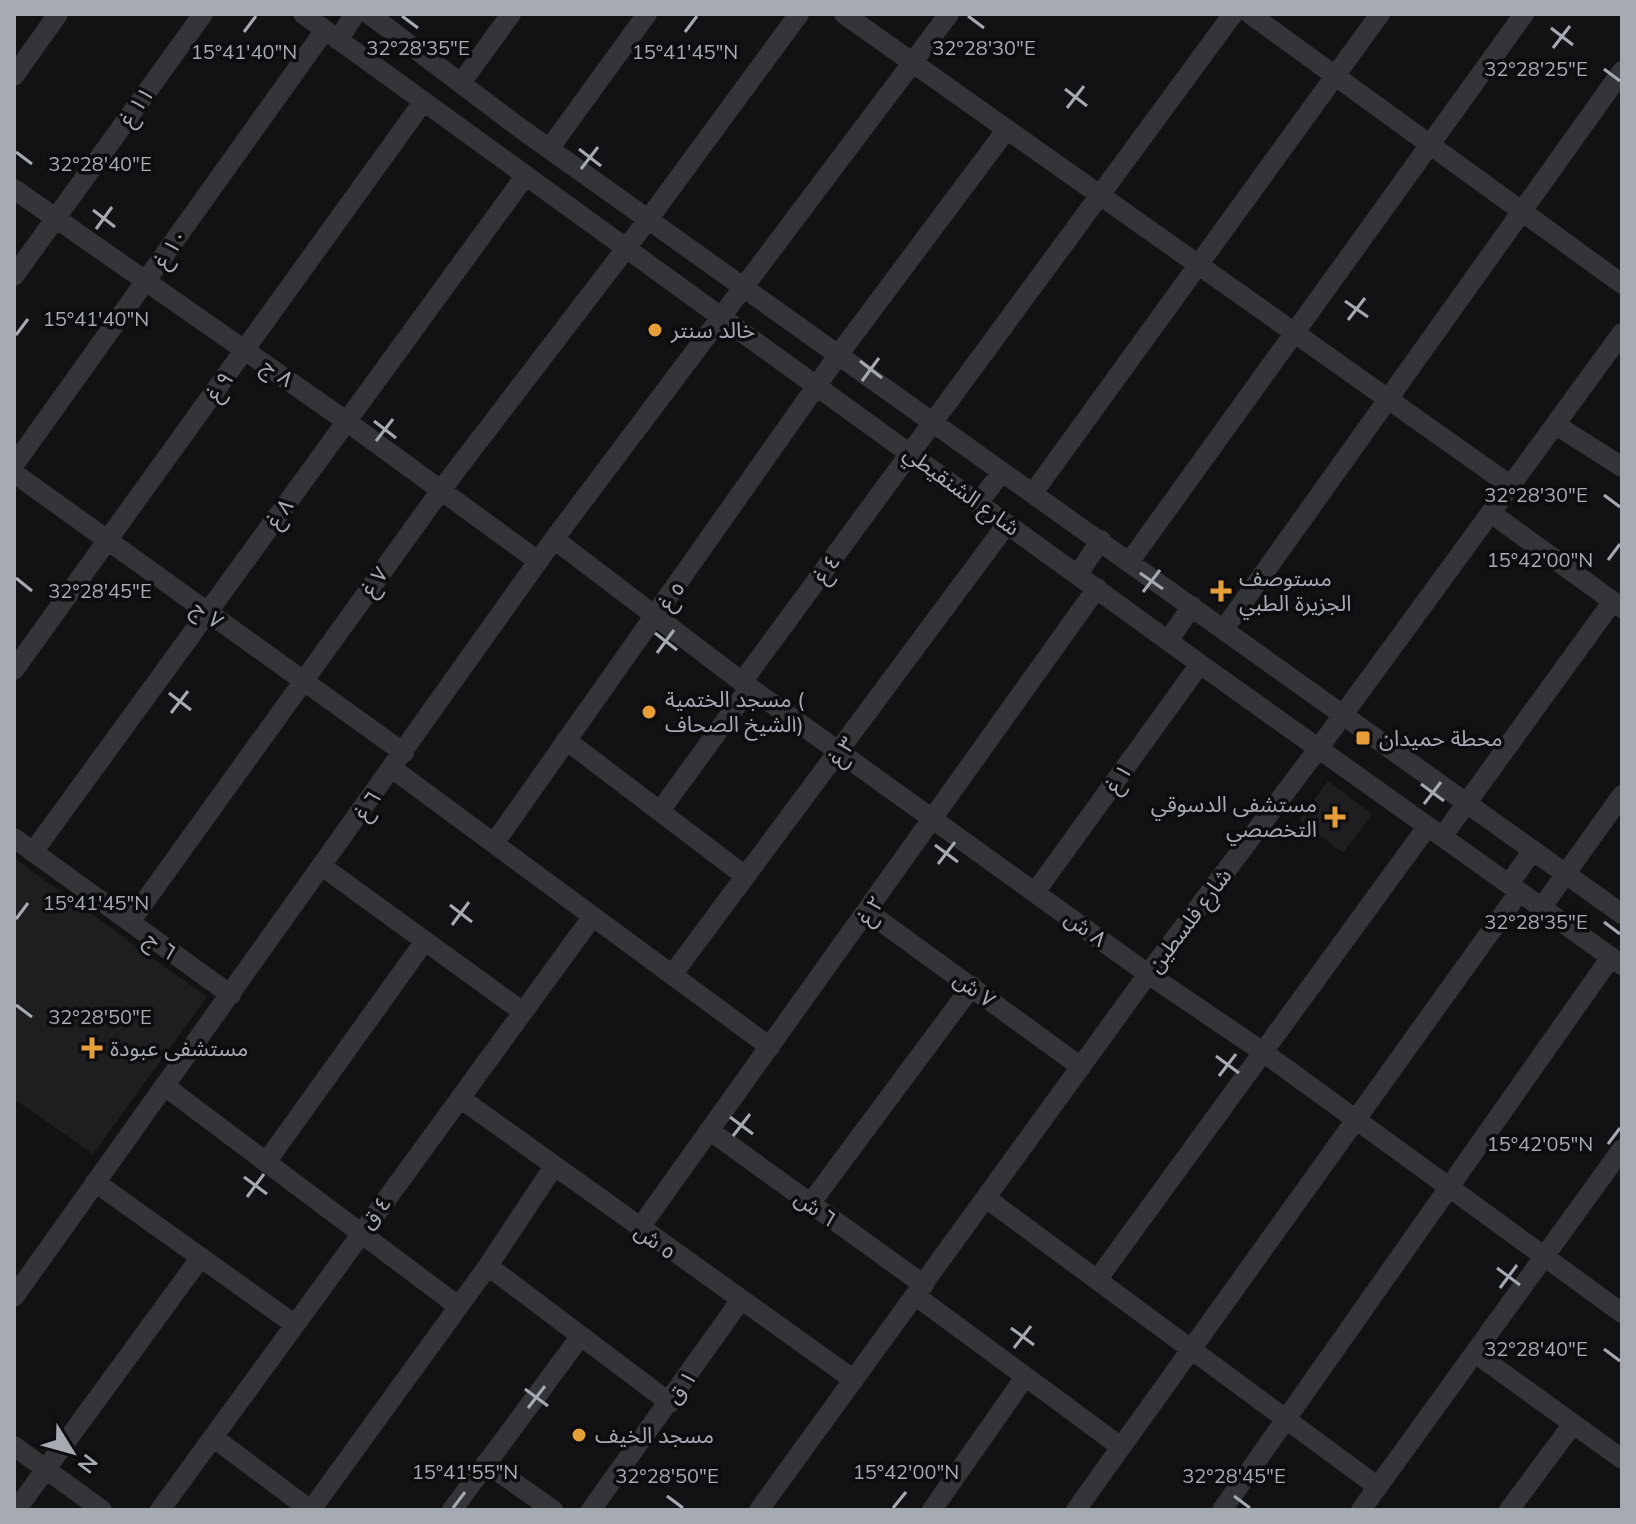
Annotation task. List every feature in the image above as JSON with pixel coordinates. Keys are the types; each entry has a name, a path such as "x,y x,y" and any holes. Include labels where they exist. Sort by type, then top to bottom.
{"street":[{"path":"14,76 58,14"},
{"name":"١١ غ","path":"14,276 203,14"},
{"name":"شارع الشنقيطي","path":"303,14 1168,641 1617,961"},
{"name":"١٠ غ","path":"14,465 147,280 332,35 355,14"},
{"path":"369,14 549,149 650,217 931,422 1101,540 1622,914"},
{"path":"461,83 511,14"},
{"path":"549,149 647,14"},
{"name":"٧ غ","path":"130,922 441,490 650,217 799,14"},
{"path":"844,14 1511,486"},
{"name":"٦ غ","path":"14,1297 554,539 949,14"},
{"name":"٤ غ","path":"660,811 931,422 1233,14"},
{"path":"1250,14 1622,284"},
{"path":"1033,493 1380,14"},
{"path":"1130,561 1524,14"},
{"path":"1224,629 1622,71"},
{"name":"٩ غ","path":"14,670 105,539 246,350 423,102"},
{"path":"500,157 520,128"},
{"name":"٥ غ","path":"495,842 839,354 1007,129"},
{"name":"٨ غ","path":"33,852 526,175"},
{"name":"٨ ج","path":"14,189 246,350 538,561"},
{"name":"شارع فلسطين","path":"759,1510 1148,974 1344,714 1622,333"},
{"path":"1556,425 1622,467"},
{"path":"978,503 1002,472"},
{"name":"٧ ج","path":"14,473 301,681 495,842 770,1047"},
{"path":"1097,1280 1263,1052 1435,832 1467,801 1618,604 1491,513"},
{"name":"٣ غ","path":"672,975 841,752 1007,524"},
{"name":"٨ ش","path":"554,539 746,684 1148,974 1263,1052 1622,1313"},
{"path":"1078,574 1101,540"},
{"name":"٢ غ","path":"639,1229 1097,588"},
{"path":"1168,641 1192,606"},
{"name":"١ غ","path":"1036,891 1200,664"},
{"path":"566,740 745,876"},
{"path":"1542,907 1622,795"},
{"name":"٦ ج","path":"14,838 231,995"},
{"path":"1076,1510 1356,1122 1514,888 1533,850"},
{"path":"323,867 523,1012"},
{"name":"٧ ش","path":"868,912 1081,1067"},
{"name":"٤ ق","path":"160,1510 593,916"},
{"path":"267,1161 424,942"},
{"path":"1222,1510 1449,1187 1617,961"},
{"path":"810,1204 972,986"},
{"path":"166,1087 458,1306"},
{"name":"٥ ش","path":"460,1098 854,1380"},
{"name":"٦ ش","path":"709,1130 810,1204 1025,1377 1121,1447"},
{"path":"1361,1510 1622,1149"},
{"path":"213,1437 311,1510 488,1266 554,1166"},
{"path":"95,1182 294,1324"},
{"path":"986,1198 1378,1487"},
{"path":"16,1510 201,1257"},
{"path":"488,1266 670,1403"},
{"name":"١ ق","path":"591,1510 740,1301"},
{"path":"452,1510 580,1337"},
{"path":"1475,1353 1622,1459"},
{"path":"932,1510 1025,1377"},
{"path":"1509,1510 1573,1424"},
{"path":"14,1446 102,1510"},
{"path":"486,1463 553,1510"}],"shaded area":[{"name":"مستشفى الدسوقي التخصصي","path":"1328,781 1372,814 1343,853 1299,820"},
{"name":"مستشفى عبودة","path":"14,858 207,997 93,1154 14,1099"}],"place":[{"name":"خالد سنتر","path":"655,330"},
{"name":"مستوصف الجزيرة الطبي","path":"1221,591"},
{"name":"مسجد الختمية ( الشيخ الصحاف)","path":"649,712"},
{"name":"محطة حميدان","path":"1363,738"},
{"name":"مستشفى الدسوقي التخصصي","path":"1335,817"},
{"name":"مستشفى عبودة","path":"92,1048"},
{"name":"مسجد الخيف","path":"579,1435"}]}
